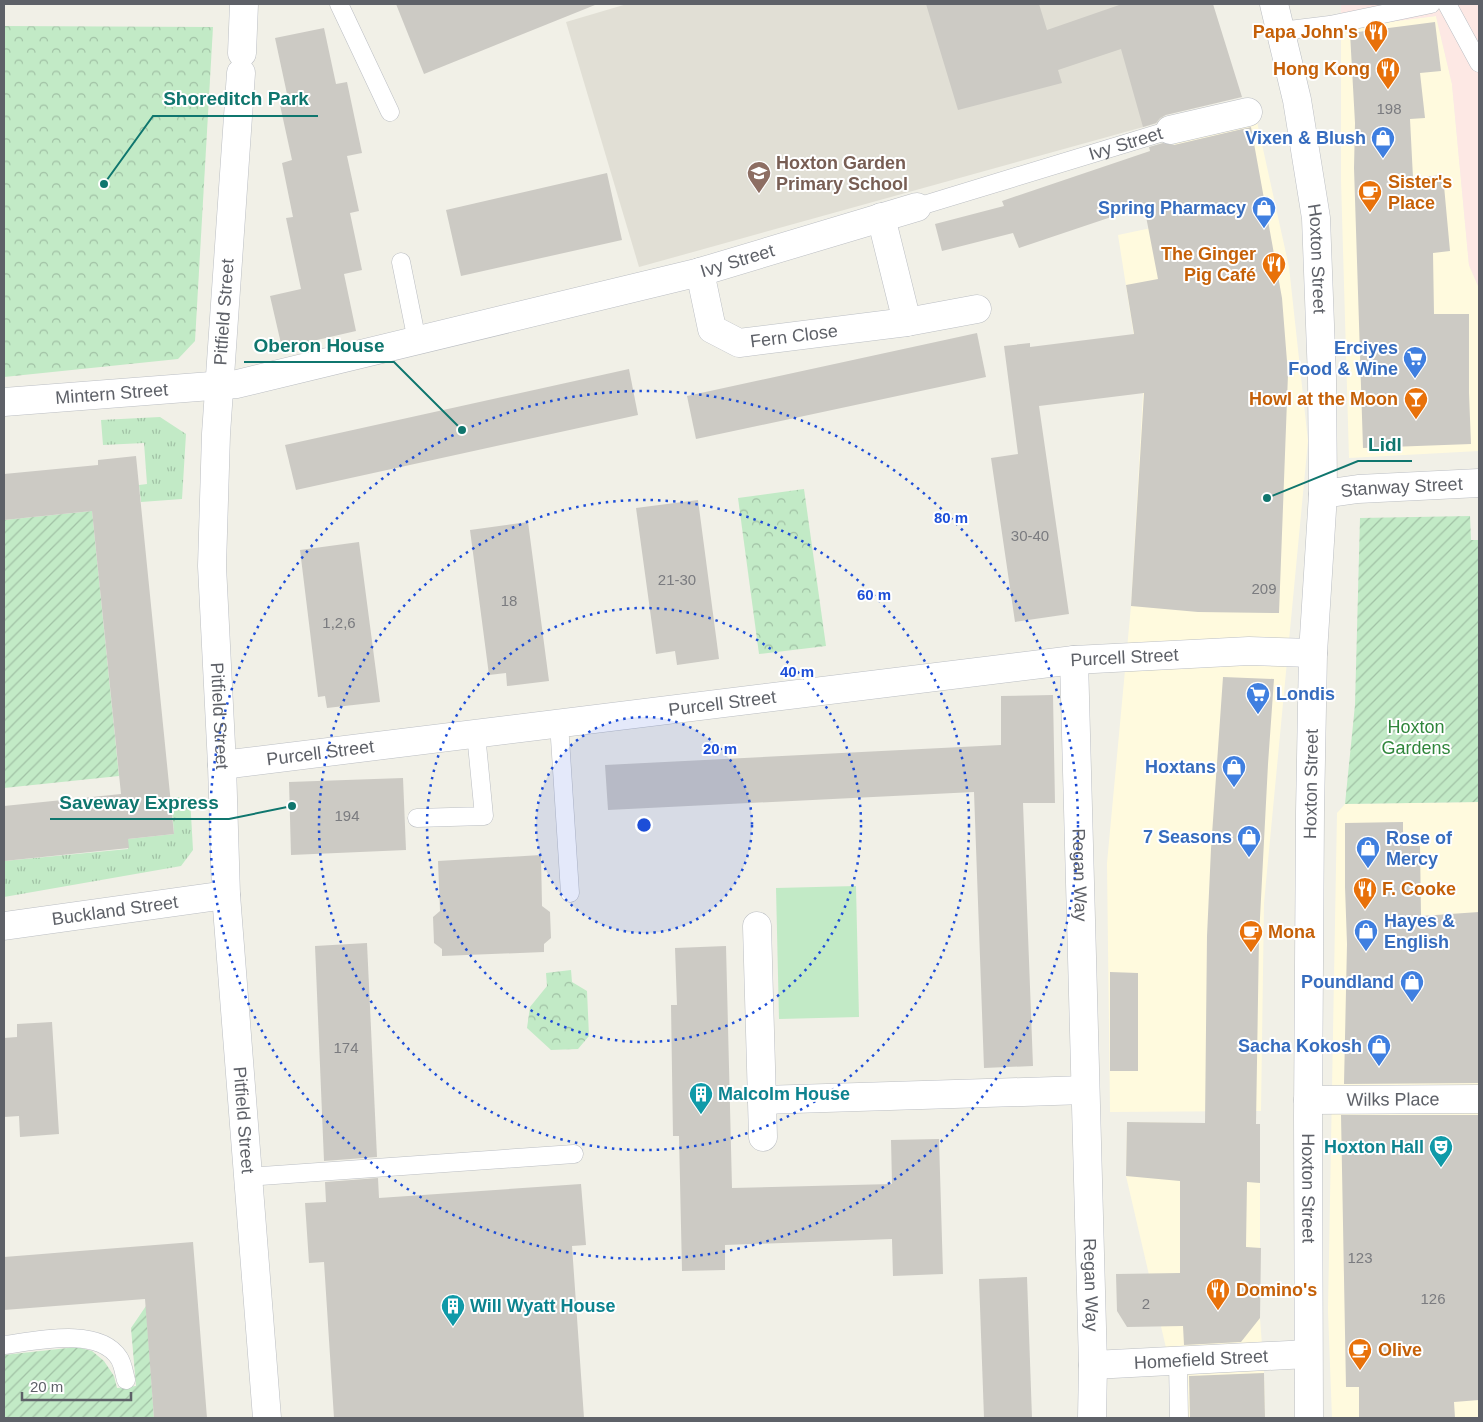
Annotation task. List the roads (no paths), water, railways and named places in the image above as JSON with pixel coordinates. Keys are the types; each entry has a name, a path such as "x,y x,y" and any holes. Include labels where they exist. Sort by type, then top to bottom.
{"street":[{"name":"Pitfield Street","path":"244,4 219,386 212,566 222,765 226,895 267,1418"},
{"name":"Hoxton Street","path":"1274,4 1297,100 1316,218 1322,378 1324,494 1314,653 1308,1100 1309,1418"},
{"name":"Ivy Street","path":"1170,130 1248,112"},
{"name":"Ivy Street","path":"219,386 237,384 700,272 917,207"},
{"path":"881,217 907,322"},
{"name":"Fern Close","path":"700,272 712,329 739,343 907,322 977,309"},
{"name":"Mintern Street","path":"4,402 219,386"},
{"name":"Stanway Street","path":"1324,494 1358,489 1479,483"},
{"name":"Purcell Street","path":"222,765 1074,660 1249,651 1314,653"},
{"name":"Regan Way","path":"1074,660 1093,1365 1092,1418"},
{"name":"Buckland Street","path":"4,926 226,895"},
{"path":"757,926 763,1136"},
{"path":"762,1100 1085,1090"},
{"name":"Wilks Place","path":"1308,1100 1479,1099"},
{"name":"Homefield Street","path":"1093,1365 1308,1354"}],"lane":[{"path":"339,4 390,112"},
{"path":"1281,31 1330,26 1431,4"},
{"path":"1447,4 1479,63"},
{"name":"Ivy Street","path":"917,207 1170,130"},
{"path":"401,262 417,340"},
{"path":"560,723 570,893"},
{"path":"417,818 484,816 476,734"},
{"path":"247,1178 574,1154"},
{"path":"4,1344 79,1337 92,1340 110,1349 118,1357 126,1380"},
{"path":"1178,1360 1179,1418"}],"place":[{"name":"Papa John's","path":"1376,53"},
{"name":"Hong Kong","path":"1388,90"},
{"name":"Vixen & Blush","path":"1383,159"},
{"name":"Shoreditch Park","path":"104,184"},
{"name":"Hoxton Garden Primary School","path":"759,194"},
{"name":"Sister's Place","path":"1370,213"},
{"name":"Spring Pharmacy","path":"1264,229"},
{"name":"The Ginger Pig Café","path":"1274,285"},
{"name":"Erciyes Food & Wine","path":"1415,379"},
{"name":"Howl at the Moon","path":"1416,420"},
{"name":"Oberon House","path":"462,430"},
{"name":"Lidl","path":"1267,498"},
{"name":"Londis","path":"1258,715"},
{"name":"Hoxtans","path":"1234,788"},
{"name":"Saveway Express","path":"292,806"},
{"name":"7 Seasons","path":"1249,858"},
{"name":"Rose of Mercy","path":"1368,869"},
{"name":"F. Cooke","path":"1365,910"},
{"name":"Hayes & English","path":"1366,952"},
{"name":"Mona","path":"1251,953"},
{"name":"Poundland","path":"1412,1003"},
{"name":"Sacha Kokosh","path":"1379,1067"},
{"name":"Malcolm House","path":"701,1115"},
{"name":"Hoxton Hall","path":"1441,1168"},
{"name":"Domino's","path":"1218,1311"},
{"name":"Will Wyatt House","path":"453,1327"},
{"name":"Olive","path":"1360,1371"}],"park label":[{"name":"Hoxton Gardens","path":"1416,738"}]}
